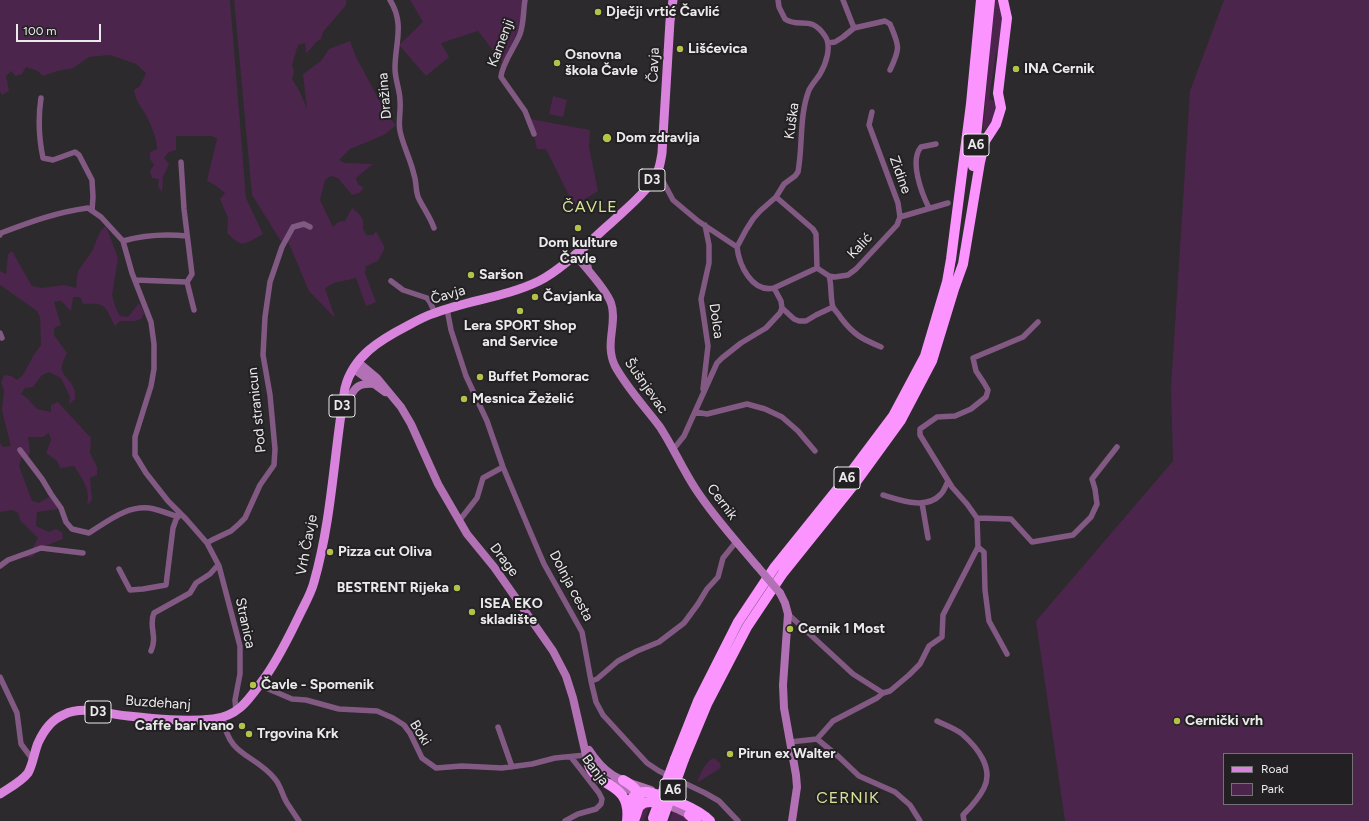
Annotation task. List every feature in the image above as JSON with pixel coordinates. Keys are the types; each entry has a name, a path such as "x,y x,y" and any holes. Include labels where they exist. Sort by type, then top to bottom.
{"highway":[{"path":"963,174 961,162 962,142 972,57 976,0"},
{"name":"A6","path":"654,820 678,759 698,701 738,622 774,568 848,476 893,416 925,356 948,274 963,174 981,0"},
{"name":"A6","path":"678,759 751,621 783,573 856,482 901,420 932,361 954,289 961,256 971,183 990,0"},
{"path":"954,289 967,249 975,191 985,141 996,124 1001,108 998,93 1007,18 1003,0"},
{"path":"587,757 590,767 596,776 622,793 633,814"},
{"path":"654,820 678,759"},
{"path":"666,821 683,773 678,759"},
{"path":"623,780 634,787 639,794"},
{"path":"633,814 632,798 642,792 650,793 689,807 699,812 710,821"},
{"path":"627,821 640,805 657,797"}],"main road":[{"name":"Čavja","path":"357,363 380,341 435,312 497,296 539,281 554,272 626,209 649,186 658,172 662,153 670,21 674,0"},
{"name":"Šušnjevac","path":"577,252 586,258 588,270 611,303 613,322 610,352 614,365 660,428 672,449"},
{"name":"Drage","path":"357,363 358,372 393,397"},
{"name":"Drage","path":"357,363 368,369 402,407 438,484 459,521 467,534 494,567 525,610 552,651 566,676 573,698 587,757"},
{"name":"Vrh Čavje","path":"236,711 244,706 281,652 308,598 314,582 325,532 346,382 357,363"},
{"path":"341,411 347,404 356,387 367,384 375,384"},
{"name":"Cernik","path":"672,449 694,487 736,542 780,593 788,614"},
{"path":"788,614 783,685 784,708 797,787 792,821"},
{"name":"Buzdehanj","path":"0,794 21,780 28,773 38,743 47,729 58,718 72,711 81,709 156,719 201,720 223,718 236,711"},
{"name":"Drage","path":"584,743 595,760 604,769 614,776 657,797"},
{"path":"587,757 597,772 606,780 639,794 657,797 699,809 708,814 714,821"},
{"path":"657,797 701,821"}],"street":[{"name":"Dražina","path":"390,0 394,7 399,30 395,67 395,79 399,89 400,102 399,130 415,178 416,190 434,228"},
{"name":"Kamenji","path":"525,0 524,20 520,33 501,77 525,112 534,134"},
{"path":"778,0 779,7 785,19 789,22 795,23 810,23 816,27 828,43 835,42 854,28 884,21 890,24 898,44 897,56 890,70"},
{"path":"843,0 854,28"},
{"name":"Kuška","path":"737,247 753,219 776,196 784,184 798,172 804,109 810,89 824,65 828,43"},
{"path":"41,98 39,109 43,158 53,160 75,152 79,155 92,180 94,198 92,211"},
{"name":"Zidine","path":"872,112 869,126 898,203 900,217 948,203"},
{"name":"Zidine","path":"929,208 922,194 918,180 917,156 921,147 936,144"},
{"path":"181,162 184,209 192,274 187,282 194,310"},
{"path":"658,172 674,200 698,221 737,247 738,254 746,274 763,288 774,288 817,268"},
{"path":"776,196 813,229 816,234 817,268"},
{"path":"0,235 1,233 22,225 65,211 88,208 101,217 123,241 139,236 187,236"},
{"name":"Kalić","path":"829,276 835,277 848,275 856,269 897,225 900,217"},
{"name":"Pod stranicun","path":"207,543 231,531 245,518 255,493 270,472 275,460 270,395 263,355 265,317 270,282 282,247 293,228 304,224 310,227"},
{"name":"Dolca","path":"702,397 708,346 701,299 709,263 710,244 705,225"},
{"name":"Stranica","path":"123,241 135,280 151,322 154,344 154,369 151,386 135,437 135,455 146,473 178,514 207,543 218,565 240,646 240,674 235,700 236,711"},
{"path":"817,268 829,276 833,307 853,333 860,338 881,347"},
{"path":"135,280 187,282"},
{"path":"391,281 403,290 427,298 435,312"},
{"path":"672,449 681,441 713,370 722,358 741,343 766,328 780,313 782,308 781,301 774,288"},
{"path":"782,308 794,319 806,321 833,307"},
{"name":"Dolnja cesta","path":"447,309 451,330 466,376 487,422 503,466 543,561 582,632 596,702 603,715 643,759 660,771 719,801 738,821"},
{"path":"790,742 817,739 833,721 890,690 917,668 929,646 942,638 943,615 978,547 977,518 948,481 920,435 920,428 937,417 955,416 971,409 986,397 988,390 976,371 973,358 1023,337 1038,322"},
{"path":"695,412 707,414 746,404 764,409 782,417 798,431 815,451"},
{"path":"977,518 1011,519 1032,542 1073,535 1091,517 1097,504 1092,480 1117,447"},
{"path":"20,450 42,479 61,508 66,522 72,528 89,533 120,515 140,508 178,514 173,528 166,585 148,589 130,590 119,568"},
{"path":"459,521 477,498 483,478 503,466"},
{"path":"883,495 908,502 922,503 941,495 948,481"},
{"path":"922,503 928,538"},
{"path":"591,682 597,679 618,661 659,642 684,623 707,589 718,577 723,558 736,542"},
{"path":"978,547 984,552 985,590 989,621 1007,654"},
{"path":"0,566 8,560 42,548 83,553"},
{"path":"151,651 155,644 152,618 154,613 190,594 196,583 210,574 218,565"},
{"path":"788,614 853,674 882,693"},
{"path":"0,677 17,713 21,744 33,760"},
{"name":"Boki","path":"259,685 292,699 306,700 339,709 377,712 393,718 404,725 410,733 422,758 436,768 462,766 502,768 532,764 555,758 587,757"},
{"path":"223,718 230,741 274,778 281,787 286,802 299,821"},
{"path":"938,721 962,734 980,754 988,772 985,787 979,797 963,815 964,821"},
{"path":"498,727 512,767"},
{"path":"817,739 859,776 895,792 910,805 920,821"},
{"name":"Banja","path":"566,821 578,814 596,809 601,804 602,799 599,793 571,758"}],"green space":[{"path":"0,0 230,0 246,198 263,234 247,242 240,243 227,233 228,218 220,199 225,193 207,181 217,138 211,136 176,136 176,150 169,152 164,158 169,164 163,177 162,192 158,186 159,179 152,178 150,171 154,165 150,159 150,152 157,149 155,137 148,119 136,98 134,90 140,86 146,73 136,64 110,55 89,57 73,68 57,71 43,76 38,71 26,67 22,74 16,76 11,71 6,76 9,91 2,95 0,91"},
{"path":"234,0 346,0 346,5 323,32 321,39 316,42 306,53 305,43 298,45 292,65 294,72 292,79 299,90 307,109 303,74 321,61 329,49 350,41 355,55 387,115 396,125 384,135 350,149 339,160 345,163 373,164 356,178 358,184 364,188 359,193 352,195 338,178 331,176 325,180 320,200 333,227 338,222 345,221 352,208 363,219 363,229 366,235 373,235 376,231 385,248 378,261 366,266 365,273 376,302 366,306 356,278 334,283 325,288 335,318 309,291 287,239 282,243 252,195"},
{"path":"410,0 523,0 522,22 503,63 478,31 441,43 449,57 426,76 399,45 423,22"},
{"path":"994,0 997,0 1003,16 999,55 996,52 989,99 994,101 996,104 998,113 985,130 983,129"},
{"path":"1224,0 1369,0 1369,821 1065,821 1036,621 1173,461 1171,388 1190,91"},
{"path":"553,96 567,100 563,117 549,114"},
{"path":"530,119 590,130 589,147 598,191 574,206 546,149 537,149"},
{"path":"106,226 118,258 112,295 116,309 120,316 128,317 139,303 144,313 141,319 134,321 120,321 115,326 104,307 101,305 83,304 80,297 73,297 71,311 61,301 54,302 61,325 54,328 54,335 67,353 62,364 62,369 63,373 73,387 75,399 69,404 70,397 61,378 49,372 42,375 33,387 25,388 21,394 37,409 51,412 51,405 58,402 91,438 90,453 97,467 97,475 90,478 92,500 87,505 87,489 74,466 60,468 57,461 46,453 51,440 49,433 43,437 28,437 30,452 27,459 23,453 19,466 32,501 39,503 51,496 58,509 37,512 36,526 49,532 56,529 62,532 63,539 42,547 32,557 18,557 31,551 38,538 20,520 18,513 12,510 0,512 0,443 3,447 11,446 2,411 4,390 1,383 4,375 11,376 17,380 23,375 33,356 41,345 40,317 37,311 0,285 0,271 6,274 8,254 12,251 32,286 42,288 64,285 76,288 78,271 92,251 101,230"},
{"path":"714,758 720,763 721,766 719,769 697,783 705,765"},
{"path":"650,805 644,821 639,821 643,809"},
{"path":"673,811 691,821 669,821"}],"place":[{"name":"Dječji vrtić Čavlić","path":"598,12"},
{"name":"Lišćevica","path":"680,49"},
{"name":"Osnovna škola Čavle","path":"557,63"},
{"name":"INA Cernik","path":"1016,69"},
{"name":"Dom zdravlja","path":"607,138"},
{"name":"Dom kulture Čavle","path":"578,228"},
{"name":"Saršon","path":"471,275"},
{"name":"Čavjanka","path":"535,297"},
{"name":"Lera SPORT Shop and Service","path":"520,311"},
{"name":"Buffet Pomorac","path":"480,377"},
{"name":"Mesnica Žeželić","path":"464,399"},
{"name":"Pizza cut Oliva","path":"330,552"},
{"name":"BESTRENT Rijeka","path":"457,588"},
{"name":"ISEA EKO skladište","path":"472,612"},
{"name":"Cernik 1 Most","path":"790,629"},
{"name":"Čavle - Spomenik","path":"253,685"},
{"name":"Cernički vrh","path":"1177,721"},
{"name":"Caffe bar Ivano","path":"242,726"},
{"name":"Trgovina Krk","path":"249,734"},
{"name":"Pirun ex Walter","path":"730,754"}],"district":[{"name":"ČAVLE","path":"590,207"},
{"name":"CERNIK","path":"848,798"}]}
